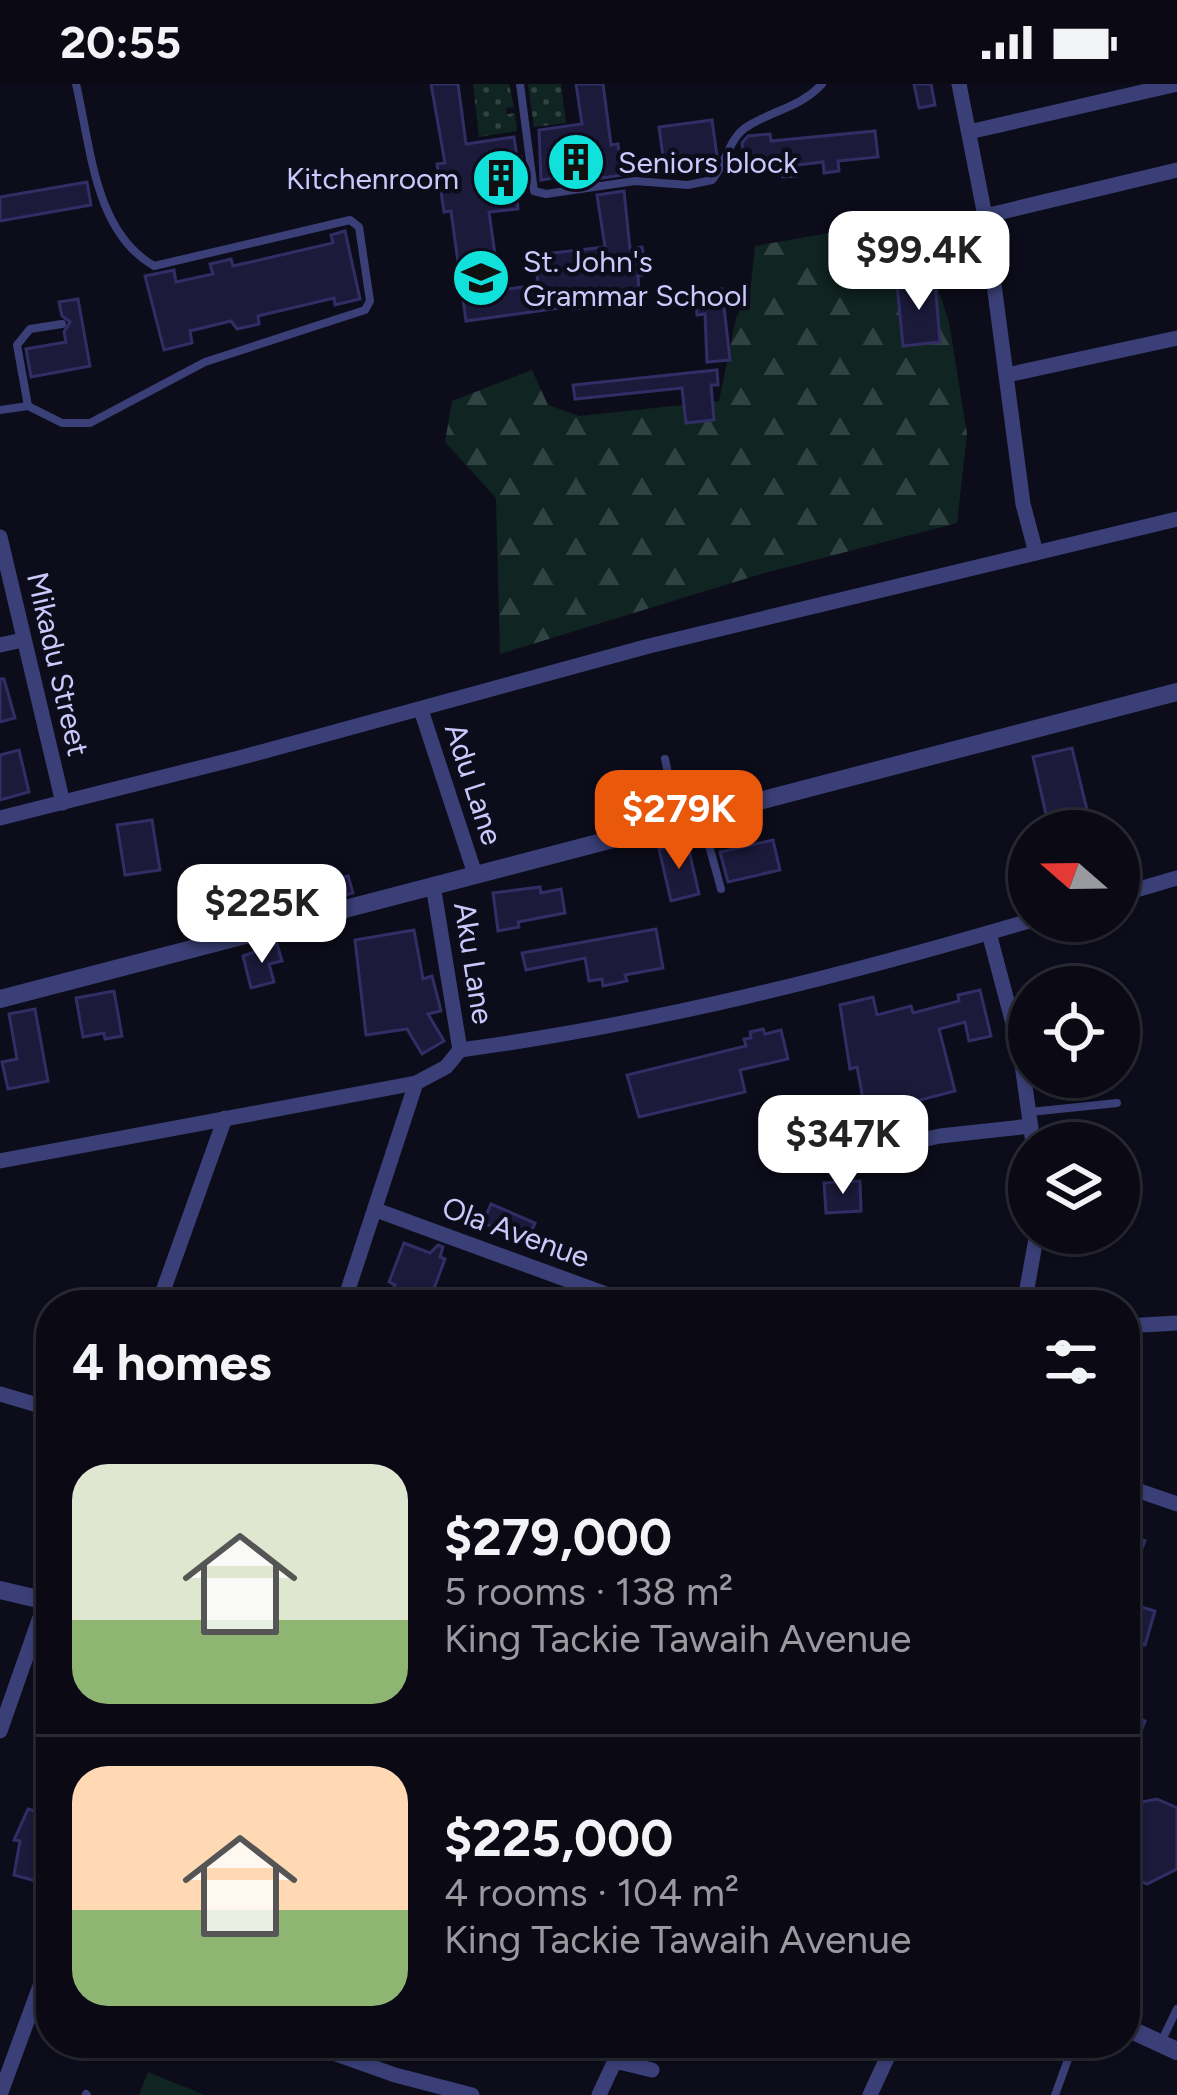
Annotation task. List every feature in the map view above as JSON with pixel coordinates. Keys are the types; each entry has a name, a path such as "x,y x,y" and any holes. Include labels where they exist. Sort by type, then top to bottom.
{"street":[{"path":"959,84 985,216 1023,504 1036,553"},
{"path":"969,132 1177,84"},
{"path":"985,216 1177,170"},
{"path":"1006,375 1177,338"},
{"path":"0,818 649,646 1177,519"},
{"name":"Mikadu Street","path":"0,537 63,802"},
{"path":"0,645 23,640"},
{"path":"0,999 1177,692"},
{"name":"Adu Lane","path":"421,710 475,874"},
{"path":"1140,889 1177,878"},
{"name":"Aku Lane","path":"433,885 460,1050"},
{"path":"0,1161 416,1083 446,1067 460,1050 582,1034 851,972 1008,927"},
{"path":"989,933 1008,994"},
{"path":"348,1290 416,1083"},
{"path":"163,1290 225,1118"},
{"path":"766,1155 831,1160 940,1136 1008,1129"},
{"name":"Ola Avenue","path":"376,1210 595,1290"},
{"path":"1027,1290 1033,1254"},
{"path":"1140,1325 1177,1323"},
{"path":"0,1394 36,1405"},
{"path":"1140,1491 1177,1504"},
{"path":"0,1590 36,1594"},
{"path":"0,1731 36,1632"},
{"path":"0,2095 36,1999"},
{"path":"1140,2034 1169,2048"},
{"path":"349,2058 472,2095"},
{"path":"870,2095 887,2058"},
{"path":"599,2095 613,2065 620,2062 652,2069"}],"lane":[{"path":"0,410 28,406 62,423 90,423 205,362 365,310 370,302 358,227 350,220 154,266 132,253 106,212 76,84"},
{"path":"520,84 533,191 546,194 635,181 688,185 712,180 738,134 809,98 823,84"},
{"path":"28,406 17,345 30,329 62,324"},
{"path":"665,758 678,821"},
{"path":"701,816 721,889"},
{"path":"1049,1122 1117,1103"},
{"path":"1169,2048 1177,2009"},
{"path":"1055,2095 1069,2058"}],"green space":[{"path":"473,84 509,84 514,107 506,108 507,114 515,113 517,131 479,137"},
{"path":"528,84 561,84 566,123 534,127"},
{"path":"914,218 949,322 967,434 957,523 761,574 500,654 496,498 445,442 452,401 532,370 548,405 579,416 719,401 736,318 750,294 755,246"},
{"path":"148,2072 205,2095 139,2095"}],"building":[{"path":"431,84 458,84 466,144 514,137 517,158 521,157 525,188 516,189 518,209 489,212 500,290 538,285 535,255 605,247 597,195 624,191 630,249 642,247 647,274 638,276 640,303 574,306 466,321 451,211 444,212 437,164 445,163"},
{"path":"576,84 603,84 611,145 618,144 622,175 595,179 594,172 541,180 539,130 582,124"},
{"path":"914,84 931,84 935,105 919,108"},
{"path":"712,120 717,156 713,164 665,171 659,127"},
{"path":"875,131 878,157 838,161 839,171 824,173 823,162 797,165 797,176 783,177 782,166 745,169 742,143 748,136 770,134 771,141"},
{"path":"87,182 91,205 0,221 0,197"},
{"path":"345,231 360,299 335,305 334,298 258,316 259,324 237,329 231,321 190,331 192,343 164,350 145,276 174,270 176,282 213,274 210,264 231,259 233,266 333,243 331,235"},
{"path":"935,281 940,342 903,346 897,285"},
{"path":"722,289 730,360 707,362 705,314 697,315 695,292"},
{"path":"78,299 90,366 31,377 26,349 66,342 64,332 70,322 62,316 59,302"},
{"path":"717,370 718,385 711,385 714,420 686,423 682,388 575,399 573,385"},
{"path":"0,679 4,679 15,718 0,722"},
{"path":"1072,748 1087,810 1045,810 1033,757"},
{"path":"19,750 29,792 0,800 0,755"},
{"path":"152,820 160,870 125,875 117,825"},
{"path":"773,840 780,870 728,882 720,852"},
{"path":"687,842 699,894 671,901 659,849"},
{"path":"348,876 353,893 326,900 321,884"},
{"path":"540,887 541,893 561,889 565,913 498,931 493,893"},
{"path":"656,929 663,968 625,975 627,981 603,986 602,979 589,981 585,958 526,970 522,953"},
{"path":"414,930 423,979 432,976 441,1011 428,1014 444,1041 422,1054 407,1029 366,1035 355,940"},
{"path":"277,944 282,961 269,964 274,982 251,988 243,956"},
{"path":"980,990 991,1036 969,1041 965,1022 939,1029 955,1091 901,1105 903,1120 868,1126 857,1067 850,1069 840,1005 873,997 877,1015 911,1006 913,1013"},
{"path":"114,991 122,1036 83,1037 76,998"},
{"path":"35,1009 48,1081 8,1089 2,1062 17,1059 9,1014"},
{"path":"763,1029 765,1034 781,1030 788,1059 740,1070 745,1092 639,1117 627,1075 746,1046 744,1039 751,1038 750,1032"},
{"path":"860,1181 861,1211 826,1213 824,1183"},
{"path":"491,1204 535,1223 527,1241 483,1223"},
{"path":"404,1243 430,1253 438,1245 443,1247 440,1257 445,1259 433,1290 392,1290 395,1285 389,1282"},
{"path":"1140,1607 1155,1611 1145,1645 1140,1643"},
{"path":"1157,1799 1177,1808 1177,1869 1147,1884 1140,1881 1140,1802"},
{"path":"28,1809 36,1811 36,1881 14,1875 20,1841 14,1840"}],"place":[{"name":"Seniors block","path":"576,162"},
{"name":"Kitchenroom","path":"501,178"},
{"name":"St. John's Grammar School","path":"481,278"}]}
